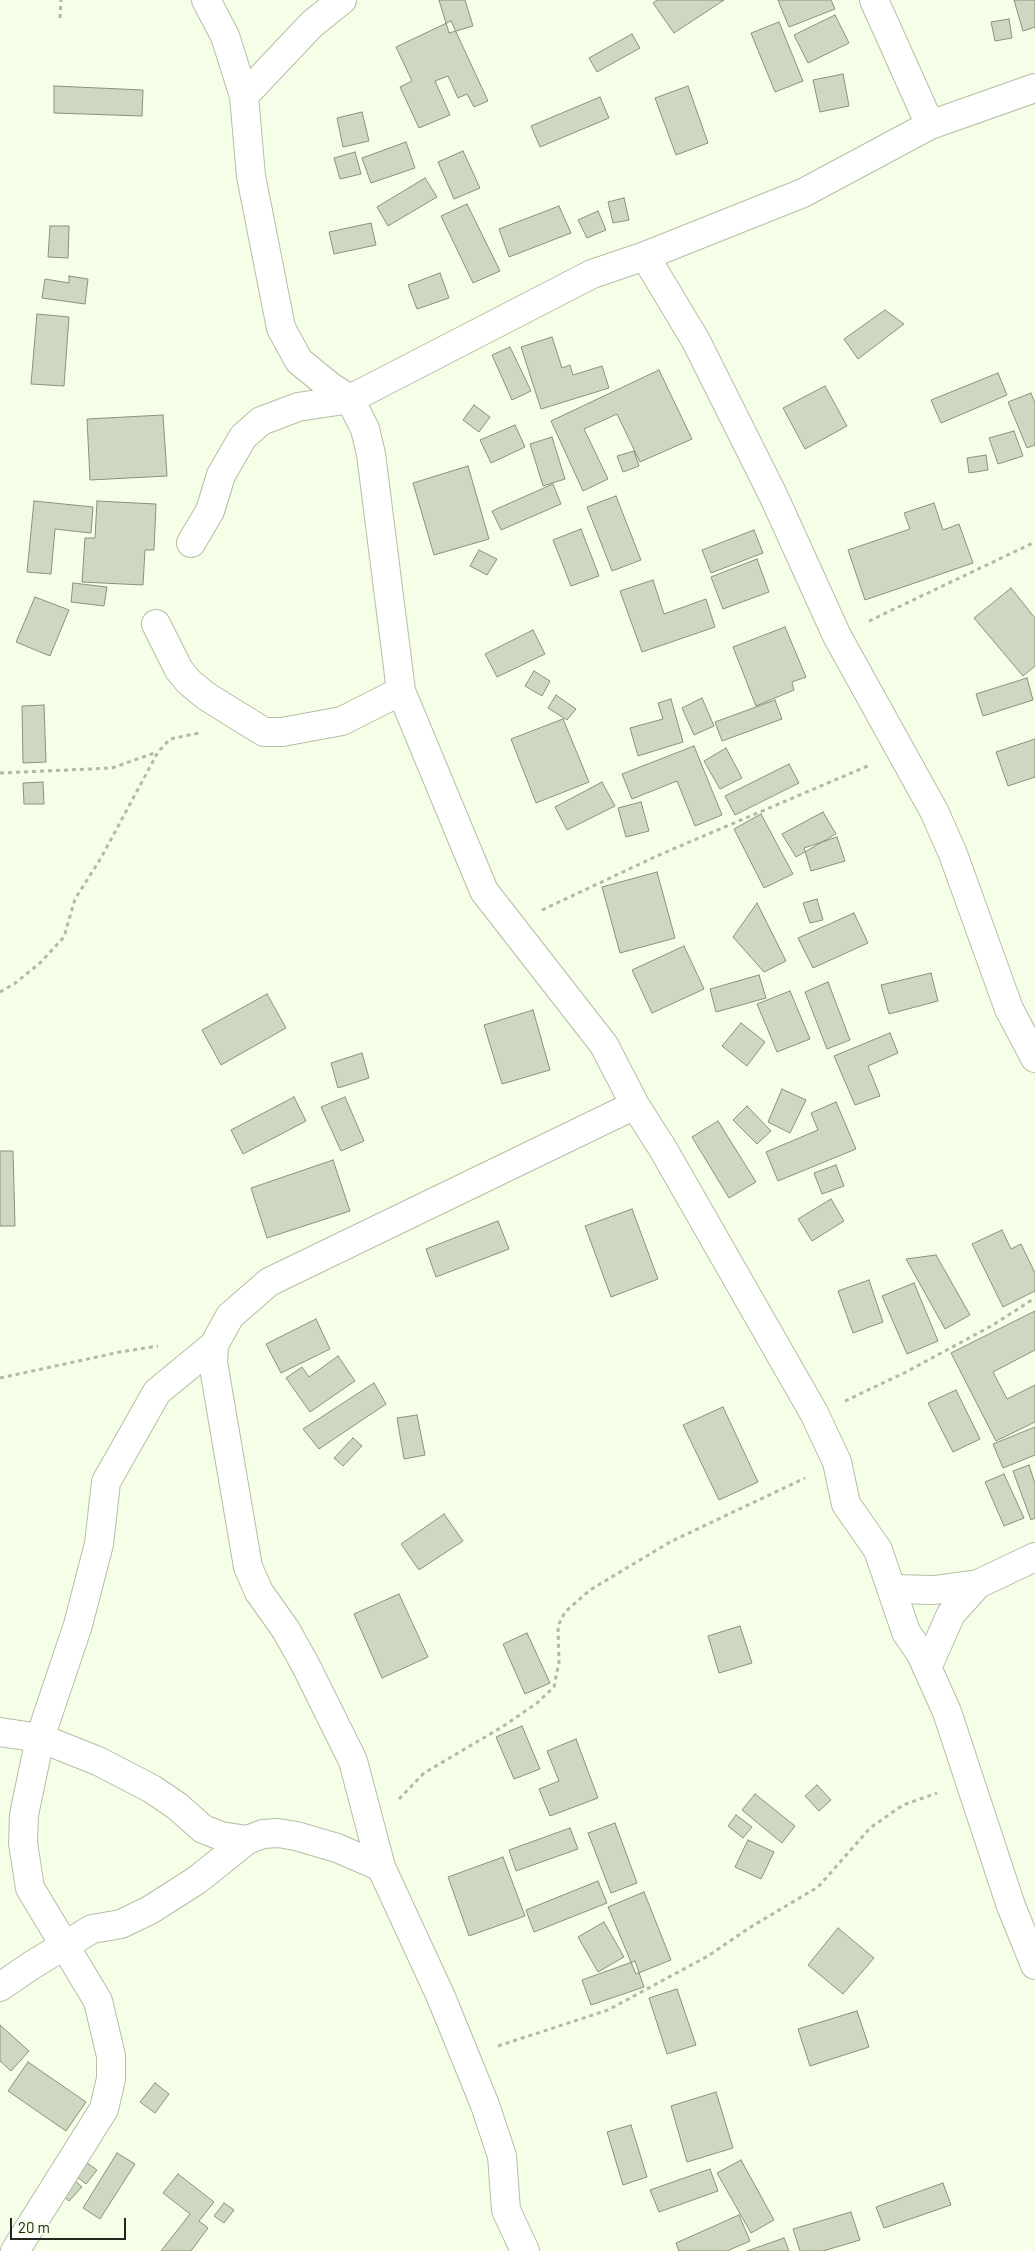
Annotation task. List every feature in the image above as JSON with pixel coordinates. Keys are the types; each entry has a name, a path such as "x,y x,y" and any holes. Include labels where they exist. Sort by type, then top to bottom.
{"street":[{"path":"206,0 225,36 244,96 251,176 281,328 299,360 350,400 365,429 371,454 402,691 484,891 509,926 604,1046 635,1105 668,1157 814,1413 837,1462 846,1504 878,1550 906,1632 922,1654 947,1712 1011,1906 1035,1965"},
{"path":"244,96 312,24 342,0"},
{"path":"874,0 930,124"},
{"path":"191,543 210,511 221,475 243,437 261,421 298,407 350,400 592,274 645,256 803,193 930,124 1035,88"},
{"path":"645,256 696,341 774,497 837,636 934,811 949,846 1009,1009 1035,1058"},
{"path":"156,624 179,670 188,682 206,696 264,732 282,732 342,721 402,691"},
{"path":"15,2251 104,2109 111,2079 111,2056 98,2001 30,1888 23,1843 24,1815 40,1738 78,1626 99,1544 106,1482 157,1392 214,1345 230,1316 270,1282 635,1105"},
{"path":"214,1345 213,1362 248,1567 259,1592 286,1630 306,1666 353,1760 381,1867 466,2057 502,2156 506,2210 525,2251"},
{"path":"892,1589 934,1590 978,1584 1035,1558"},
{"path":"927,1668 951,1614 978,1584"},
{"path":"0,1732 40,1738 98,1761 152,1789 177,1806 203,1829 221,1836 247,1840"},
{"path":"0,1987 6,1981 92,1929 121,1924 138,1917 197,1880 247,1840 263,1834 278,1833 337,1848 381,1867"}],"path":[{"path":"60,18 61,0"},
{"path":"837,636 1035,542"},
{"path":"0,992 14,984 40,963 64,937 75,899 101,858 158,752 170,739 192,733 202,733"},
{"path":"0,773 112,768 158,752"},
{"path":"509,926 660,855 901,753"},
{"path":"814,1413 837,1405 906,1372 993,1325 1035,1298"},
{"path":"0,1378 120,1352 163,1345"},
{"path":"372,1828 424,1772 502,1727 537,1703 554,1687 559,1662 558,1626 565,1612 590,1590 670,1542 837,1462"},
{"path":"466,2057 608,2010 708,1956 749,1928 818,1886 870,1828 904,1806 970,1780"}],"building":[{"path":"439,0 465,0 473,26 449,33"},
{"path":"657,0 724,0 674,33 653,3"},
{"path":"778,0 831,0 835,9 789,27"},
{"path":"1014,0 1035,0 1035,27 1023,31"},
{"path":"835,15 849,43 808,63 794,35"},
{"path":"1009,19 1012,38 995,41 991,22"},
{"path":"451,21 488,101 474,107 467,94 458,98 448,76 435,81 450,115 419,128 400,87 412,81 396,47"},
{"path":"779,22 803,81 775,92 751,33"},
{"path":"632,34 640,48 597,72 589,58"},
{"path":"843,74 849,106 820,112 813,80"},
{"path":"54,86 143,90 142,116 54,113"},
{"path":"688,86 708,143 676,155 655,98"},
{"path":"600,97 609,118 540,147 531,126"},
{"path":"362,112 369,141 343,147 337,118"},
{"path":"406,142 415,168 371,183 362,158"},
{"path":"463,151 480,188 454,199 438,162"},
{"path":"355,152 361,174 340,179 334,158"},
{"path":"425,178 437,197 388,226 377,207"},
{"path":"624,198 629,220 613,223 608,202"},
{"path":"467,204 500,271 473,283 441,216"},
{"path":"559,206 571,233 509,257 499,229"},
{"path":"598,211 606,230 587,238 578,220"},
{"path":"371,223 376,245 334,254 329,232"},
{"path":"50,226 69,226 68,258 48,257"},
{"path":"440,273 449,298 417,309 408,285"},
{"path":"69,276 88,279 85,304 42,298 45,279 69,283"},
{"path":"885,310 904,324 858,359 844,339"},
{"path":"37,314 69,317 64,386 31,384"},
{"path":"552,337 562,368 570,365 573,375 602,366 609,388 541,409 521,347"},
{"path":"510,347 531,391 512,400 492,355"},
{"path":"659,370 692,439 640,462 617,414 584,429 608,479 583,491 551,421"},
{"path":"998,373 1007,395 941,423 931,400"},
{"path":"825,386 847,426 805,449 783,408"},
{"path":"1031,393 1035,403 1035,445 1027,448 1008,402"},
{"path":"474,405 490,417 479,432 463,420"},
{"path":"163,415 167,476 90,480 87,419"},
{"path":"515,425 525,447 491,463 480,440"},
{"path":"1014,431 1023,456 998,464 989,438"},
{"path":"552,437 565,479 543,486 530,444"},
{"path":"634,451 639,466 623,472 617,456"},
{"path":"986,455 988,470 969,473 967,458"},
{"path":"468,466 489,539 434,555 413,483"},
{"path":"553,484 561,504 501,530 492,511"},
{"path":"616,496 641,560 612,571 587,507"},
{"path":"34,501 93,507 91,533 55,529 51,574 27,572"},
{"path":"97,501 156,504 154,550 145,550 143,585 82,582 85,538 95,538"},
{"path":"934,503 943,530 959,524 973,563 865,600 848,550 910,529 904,513"},
{"path":"581,529 599,576 571,586 553,540"},
{"path":"754,530 763,553 711,573 702,550"},
{"path":"479,550 497,559 487,575 470,566"},
{"path":"757,559 769,592 723,609 711,577"},
{"path":"653,580 664,614 706,599 715,627 642,652 620,591"},
{"path":"73,583 107,587 104,606 71,602"},
{"path":"1011,588 1035,618 1035,666 1023,676 974,618"},
{"path":"35,597 69,610 50,656 16,642"},
{"path":"785,627 806,677 792,682 794,690 756,706 733,647"},
{"path":"533,630 545,654 497,677 485,654"},
{"path":"534,671 550,681 542,696 525,686"},
{"path":"1027,678 1033,700 983,716 976,694"},
{"path":"556,695 576,709 567,720 548,708"},
{"path":"702,698 714,726 694,735 682,708"},
{"path":"671,699 683,742 638,756 630,728 663,719 658,703"},
{"path":"775,700 782,719 722,741 715,722"},
{"path":"44,705 46,762 23,763 22,706"},
{"path":"563,719 589,782 536,803 511,739"},
{"path":"1035,739 1035,777 1008,786 996,752"},
{"path":"694,746 722,815 695,826 677,781 632,799 622,774"},
{"path":"726,748 742,778 720,789 704,761"},
{"path":"789,764 799,783 735,815 725,796"},
{"path":"43,782 44,804 24,804 23,783"},
{"path":"602,782 615,806 567,830 555,807"},
{"path":"641,802 649,831 626,837 618,808"},
{"path":"823,812 836,834 796,857 782,834"},
{"path":"761,814 793,874 764,888 734,829"},
{"path":"837,837 845,861 811,871 804,848"},
{"path":"657,872 675,938 620,953 602,887"},
{"path":"817,899 823,920 810,923 803,903"},
{"path":"757,903 786,961 764,972 733,937"},
{"path":"854,913 868,943 813,968 798,938"},
{"path":"684,946 704,989 652,1013 632,970"},
{"path":"931,973 938,1001 889,1014 881,985"},
{"path":"759,975 766,998 716,1012 710,989"},
{"path":"828,982 850,1040 827,1049 805,992"},
{"path":"790,991 810,1039 777,1052 757,1004"},
{"path":"267,994 286,1028 221,1065 202,1030"},
{"path":"533,1010 550,1070 502,1084 484,1025"},
{"path":"741,1023 765,1042 747,1066 722,1046"},
{"path":"890,1033 898,1053 868,1066 880,1096 855,1105 834,1056"},
{"path":"362,1053 369,1078 338,1088 331,1063"},
{"path":"782,1089 806,1100 790,1133 768,1122"},
{"path":"294,1097 306,1121 243,1154 231,1130"},
{"path":"345,1097 364,1141 341,1151 321,1107"},
{"path":"836,1102 856,1149 778,1181 766,1152 818,1130 811,1113"},
{"path":"747,1106 771,1131 757,1144 733,1120"},
{"path":"718,1121 756,1182 729,1198 692,1137"},
{"path":"0,1151 13,1151 15,1226 0,1226"},
{"path":"333,1160 350,1211 267,1238 251,1188"},
{"path":"836,1165 844,1186 822,1194 814,1173"},
{"path":"831,1199 844,1221 812,1241 798,1219"},
{"path":"632,1209 658,1279 611,1297 585,1226"},
{"path":"498,1221 509,1249 436,1277 426,1249"},
{"path":"1002,1230 1011,1249 1021,1244 1035,1273 1035,1291 1003,1307 972,1244"},
{"path":"936,1255 970,1315 945,1329 906,1259"},
{"path":"869,1280 883,1322 853,1333 838,1291"},
{"path":"914,1283 938,1341 907,1354 882,1296"},
{"path":"1035,1311 1035,1350 993,1372 1007,1399 1035,1385 1035,1422 996,1441 951,1353"},
{"path":"316,1319 330,1349 281,1373 266,1344"},
{"path":"338,1356 355,1381 310,1412 286,1378 302,1367 309,1377"},
{"path":"374,1383 386,1404 319,1449 303,1429"},
{"path":"956,1390 980,1439 953,1452 928,1403"},
{"path":"723,1407 758,1482 719,1500 683,1425"},
{"path":"417,1415 425,1455 404,1459 397,1418"},
{"path":"1035,1427 1035,1455 1003,1468 993,1444"},
{"path":"353,1438 362,1446 343,1466 334,1458"},
{"path":"1029,1465 1035,1484 1035,1518 1031,1520 1013,1471"},
{"path":"1004,1474 1024,1518 1004,1526 985,1482"},
{"path":"444,1514 463,1541 419,1570 401,1544"},
{"path":"399,1594 428,1657 382,1678 354,1614"},
{"path":"740,1626 752,1663 719,1673 708,1636"},
{"path":"527,1633 550,1683 525,1694 503,1644"},
{"path":"522,1726 540,1769 514,1779 496,1737"},
{"path":"576,1739 598,1798 550,1816 539,1789 559,1781 547,1751"},
{"path":"817,1785 831,1800 819,1811 805,1796"},
{"path":"755,1794 795,1826 782,1843 742,1810"},
{"path":"736,1815 752,1827 743,1838 728,1826"},
{"path":"615,1823 637,1883 611,1893 588,1833"},
{"path":"570,1828 578,1849 516,1871 509,1850"},
{"path":"748,1840 774,1852 761,1879 735,1867"},
{"path":"503,1857 525,1916 469,1936 448,1877"},
{"path":"598,1881 607,1903 534,1932 526,1910"},
{"path":"644,1892 671,1960 636,1974 608,1907"},
{"path":"604,1922 624,1957 598,1972 578,1937"},
{"path":"838,1928 874,1958 843,1994 808,1965"},
{"path":"635,1961 644,1987 591,2005 582,1980"},
{"path":"677,1989 696,2045 667,2054 649,1998"},
{"path":"857,2011 869,2047 810,2066 798,2029"},
{"path":"0,2025 29,2051 11,2071 0,2061"},
{"path":"28,2062 86,2102 66,2131 8,2091"},
{"path":"155,2083 169,2094 155,2113 140,2102"},
{"path":"716,2092 733,2148 687,2162 671,2106"},
{"path":"631,2125 647,2177 623,2185 607,2132"},
{"path":"117,2153 135,2164 100,2219 83,2208"},
{"path":"741,2160 774,2220 751,2233 717,2173"},
{"path":"87,2163 97,2170 86,2184 77,2177"},
{"path":"710,2169 718,2191 659,2212 650,2190"},
{"path":"178,2174 214,2202 199,2221 208,2228 191,2251 161,2251 190,2214 163,2193"},
{"path":"70,2176 82,2187 69,2201 57,2191"},
{"path":"943,2183 951,2205 884,2228 876,2207"},
{"path":"224,2203 234,2210 224,2223 214,2216"},
{"path":"851,2212 860,2240 823,2251 800,2251 793,2229"},
{"path":"739,2215 750,2241 727,2251 679,2251 676,2243"},
{"path":"784,2238 789,2251 747,2251"}]}
